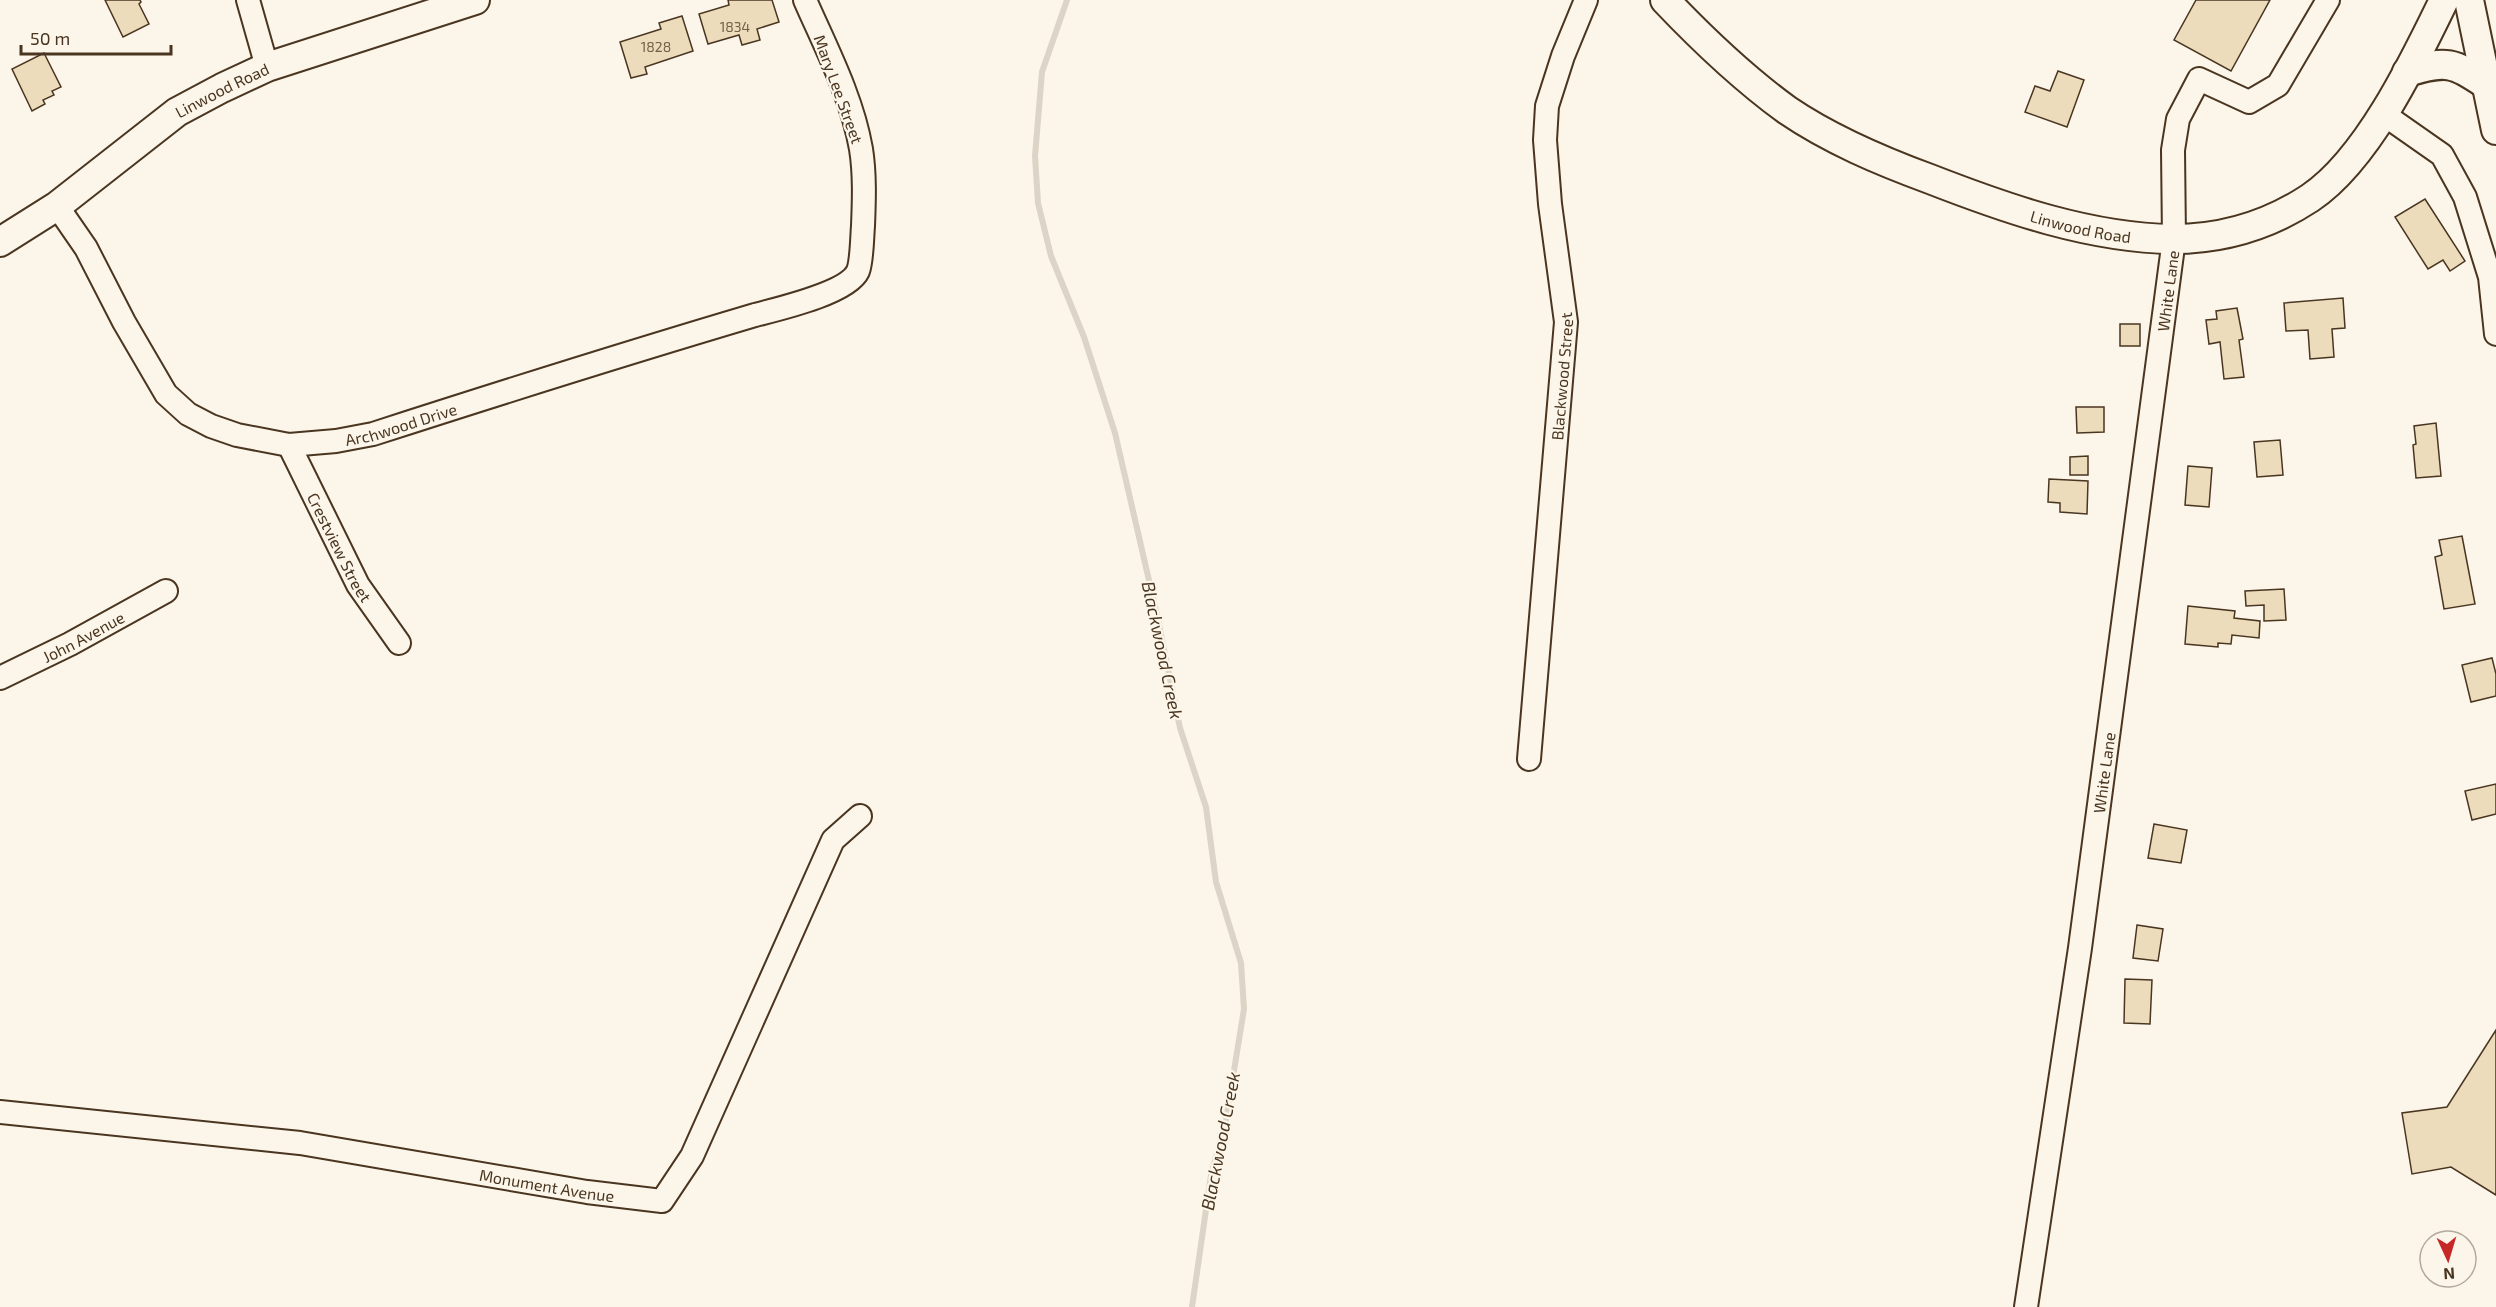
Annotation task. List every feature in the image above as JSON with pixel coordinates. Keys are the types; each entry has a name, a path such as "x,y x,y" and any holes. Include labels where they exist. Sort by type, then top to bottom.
{"main road":[{"name":"Linwood Road","path":"0,242 57,206 177,112 267,67 475,0"},
{"name":"Linwood Road","path":"1665,0 1735,69 1789,111 1866,155 2017,210 2122,235 2175,239 2226,234 2266,223 2293,208 2336,178 2358,152 2407,72 2444,0"},
{"path":"2469,0 2496,130"},
{"path":"2407,72 2438,63 2458,66 2487,85"}],"street":[{"path":"248,0 267,67"},
{"name":"Mary Lee Street","path":"805,0 837,73 856,125 861,150 864,177 862,240 858,271 846,284"},
{"name":"Blackwood Street","path":"1528,759 1566,322 1550,204 1545,140 1547,106 1563,56 1586,0"},
{"name":"White Lane","path":"2026,1307 2080,948 2175,239 2173,150 2178,118 2199,79 2249,102 2278,85 2328,0"},
{"path":"2382,113 2442,155 2464,197 2490,277 2496,334"},
{"name":"Archwood Drive","path":"57,206 86,248 129,331 166,394 188,414 211,426 237,435 289,445 336,441 373,434 615,357 813,298 846,284"},
{"name":"Crestview Street","path":"289,445 358,585 399,643"},
{"name":"John Avenue","path":"0,678 70,644 166,591"},
{"name":"Monument Avenue","path":"0,1112 300,1143 587,1192 662,1201 692,1156 833,840 860,816"}],"building":[{"path":"105,0 140,0 139,4 149,24 123,37"},
{"path":"728,0 772,0 779,22 757,29 760,40 742,45 739,35 708,44 699,14 729,5"},
{"path":"2196,0 2270,0 2231,71 2174,40"},
{"path":"682,16 693,51 645,67 647,74 631,78 620,42 661,29 659,23"},
{"path":"44,53 61,87 52,91 54,95 43,100 45,104 32,111 12,69"},
{"path":"2058,71 2084,80 2067,127 2025,112 2035,86 2050,91"},
{"path":"2425,199 2465,261 2450,271 2443,260 2428,269 2395,217"},
{"path":"2343,298 2345,328 2332,329 2334,357 2310,359 2308,330 2286,331 2284,303"},
{"path":"2237,308 2243,339 2239,340 2244,377 2224,379 2220,342 2209,344 2206,320 2217,319 2216,311"},
{"path":"2120,324 2140,324 2140,346 2120,346"},
{"path":"2076,407 2104,407 2104,432 2077,433"},
{"path":"2436,423 2441,476 2416,478 2414,426"},
{"path":"2280,440 2283,475 2257,477 2254,442"},
{"path":"2088,456 2088,475 2070,475 2070,457"},
{"path":"2188,466 2212,468 2209,507 2185,505"},
{"path":"2049,479 2088,481 2087,514 2060,512 2060,503 2048,502"},
{"path":"2462,536 2475,604 2444,609 2435,557 2442,555 2439,540"},
{"path":"2284,589 2286,620 2264,621 2264,605 2246,606 2245,591"},
{"path":"2188,606 2235,611 2234,618 2260,621 2259,638 2232,635 2231,644 2218,643 2218,647 2185,644"},
{"path":"2492,658 2496,674 2496,696 2471,702 2462,665"},
{"path":"2496,784 2496,814 2472,820 2465,791"},
{"path":"2154,824 2187,830 2181,863 2148,858"},
{"path":"2137,925 2163,929 2158,961 2133,958"},
{"path":"2125,979 2152,980 2150,1024 2124,1023"},
{"path":"2496,1030 2496,1195 2451,1167 2412,1174 2402,1113 2447,1107"}],"waterway":[{"name":"Blackwood Creek","path":"1067,0 1042,72 1035,156 1038,203 1051,256 1084,337 1115,433 1157,615 1180,728 1206,807 1216,882 1241,963 1244,1009 1226,1120 1211,1175 1192,1307"}]}
